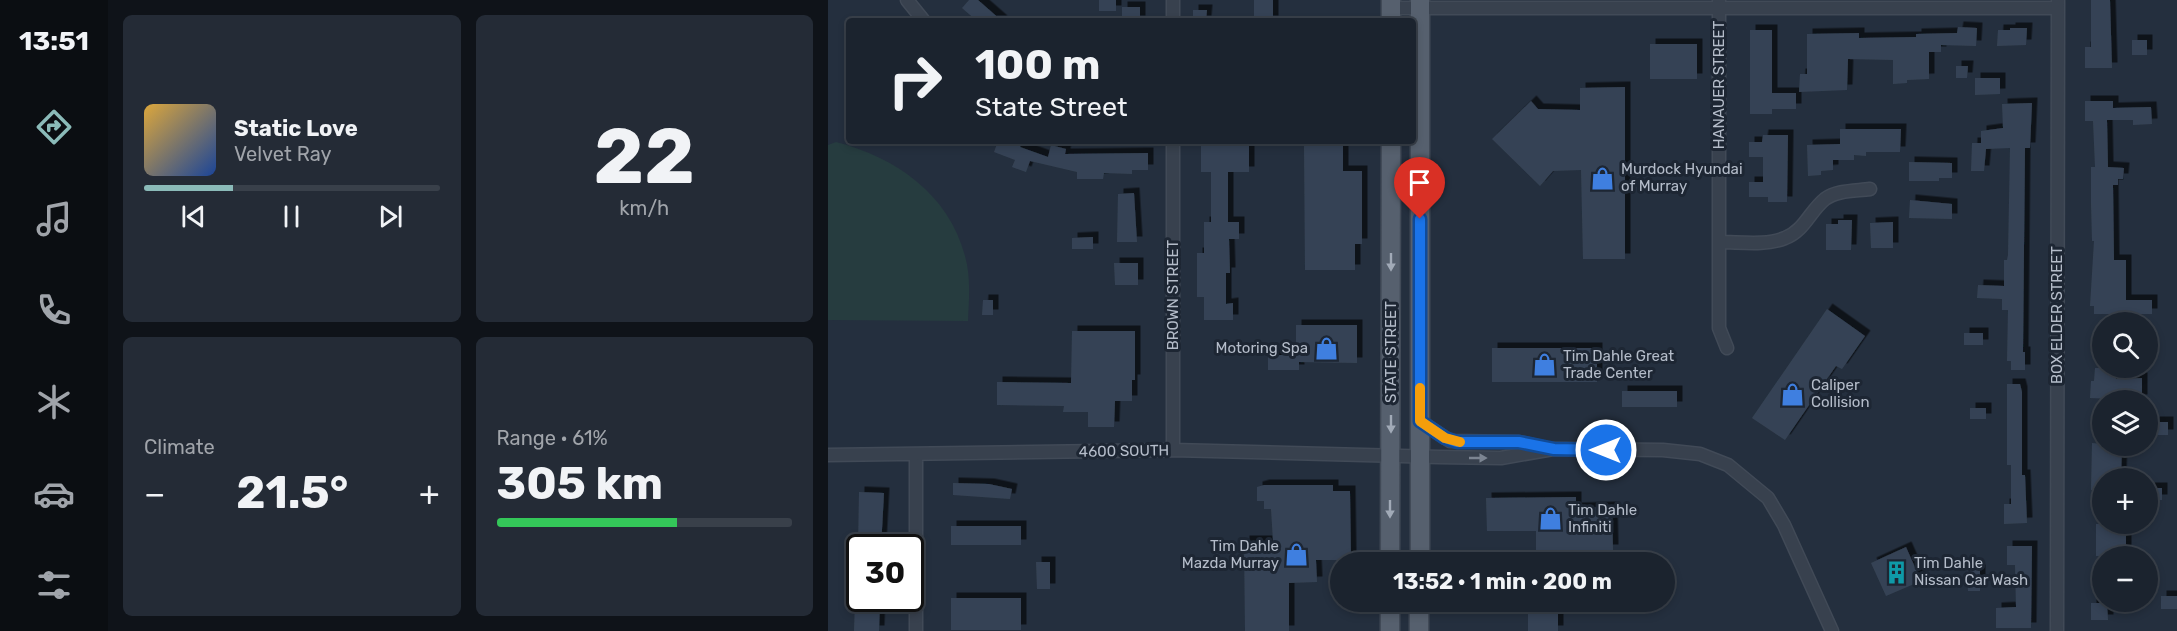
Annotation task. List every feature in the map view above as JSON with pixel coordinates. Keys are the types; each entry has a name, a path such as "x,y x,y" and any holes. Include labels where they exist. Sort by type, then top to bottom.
{"main road":[{"name":"STATE STREET","path":"1420,4 1420,552"},
{"name":"STATE STREET","path":"1390,552 1391,144"},
{"path":"1390,612 1390,631"},
{"path":"1419,612 1419,631"}],"street":[{"path":"907,0 922,18"},
{"path":"1173,0 1173,18"},
{"path":"1391,10 1420,4 2058,4"},
{"name":"HANAUER STREET","path":"1719,4 1719,328 1727,348"},
{"name":"BOX ELDER STREET","path":"2057,631 2058,4"},
{"name":"BROWN STREET","path":"1173,144 1173,450"},
{"path":"1720,242 1768,242 1785,238 1798,230 1826,199 1839,193 1870,189"},
{"path":"1420,421 1450,441 1519,442 1554,449 1683,451 1716,458 1755,484 1777,511 1832,631"},
{"name":"4600 SOUTH","path":"828,454 1173,450 1501,458 1554,449"},
{"path":"916,454 916,631"}],"green space":[{"path":"836,142 879,157 899,168 917,181 946,214 957,234 967,264 968,321 828,320 828,145"}],"building":[{"path":"969,0 978,0 999,18 974,18 962,8"},
{"path":"1099,0 1116,0 1116,11 1099,11"},
{"path":"1254,0 1273,0 1273,18 1254,18"},
{"path":"2091,0 2110,0 2112,68 2085,68 2085,47 2091,47"},
{"path":"1122,7 1140,7 1140,18 1122,18"},
{"path":"1193,10 1207,10 1206,18 1193,18"},
{"path":"1958,27 1977,28 1976,46 1941,45 1941,52 1929,52 1929,79 1907,80 1907,83 1893,84 1893,60 1848,59 1847,90 1799,92 1800,74 1807,74 1807,34 1859,33 1859,38 1916,37 1916,34 1957,33"},
{"path":"2010,28 2027,28 2026,45 1997,46 1998,30 2010,30"},
{"path":"1750,30 1772,30 1772,93 1796,93 1796,109 1772,109 1772,114 1750,114"},
{"path":"2132,40 2147,40 2147,55 2132,55"},
{"path":"1650,44 1697,44 1697,79 1650,79"},
{"path":"1956,66 1968,66 1967,78 1956,78"},
{"path":"1975,78 2000,78 2000,94 1975,95"},
{"name":"Murdock Hyundai of Murray","path":"1625,87 1625,259 1583,259 1581,170 1553,171 1540,186 1492,139 1531,101 1538,109 1580,110 1580,88"},
{"path":"2085,101 2113,101 2113,108 2151,107 2152,124 2133,125 2133,120 2107,120 2108,167 2124,168 2123,179 2118,179 2118,185 2113,185 2114,260 2126,260 2126,300 2152,300 2152,312 2094,312 2094,306 2090,306 2094,241 2092,241 2091,167 2095,167 2093,121 2085,121"},
{"path":"2032,103 2030,148 2025,148 2023,352 2025,352 2025,370 2011,370 2011,361 2007,361 2008,310 2002,310 2002,299 1977,298 1978,285 2004,286 2004,260 2007,260 2008,255 2010,148 1986,149 1984,171 1971,171 1972,143 1981,143 1981,131 2003,128 2002,104"},
{"path":"1840,129 1901,129 1900,152 1866,152 1866,156 1854,155 1854,160 1833,160 1833,170 1821,171 1821,175 1808,176 1807,145 1840,144"},
{"path":"1763,135 1788,135 1787,202 1768,202 1768,197 1749,197 1749,182 1763,182 1763,157 1749,157 1749,142 1762,142"},
{"path":"997,144 1022,144 1020,147 1048,157 1051,145 1066,149 1065,154 1148,153 1148,170 1132,170 1132,174 1104,173 1103,179 1077,179 1077,172 1030,161 1026,172 1012,167 1015,160 994,152"},
{"path":"1201,144 1249,144 1249,172 1228,172 1228,222 1239,222 1239,239 1229,239 1230,273 1226,273 1226,304 1233,303 1233,320 1204,320 1204,297 1197,297 1197,253 1204,253 1204,222 1211,222 1211,172 1201,172"},
{"path":"1304,144 1343,144 1343,171 1362,171 1362,244 1355,244 1355,270 1305,270"},
{"path":"1909,162 1952,163 1952,178 1939,178 1939,181 1909,181"},
{"path":"1134,193 1137,242 1117,242 1118,194"},
{"path":"1910,200 1952,204 1952,219 1909,218"},
{"path":"1838,220 1852,220 1851,250 1826,250 1826,224 1838,224"},
{"path":"1893,222 1893,248 1871,248 1870,223"},
{"path":"1093,237 1093,249 1072,249 1072,238"},
{"path":"1114,263 1138,263 1138,285 1115,285"},
{"path":"983,300 993,300 993,315 982,315"},
{"name":"Caliper Collision","path":"1827,309 1865,336 1842,369 1836,366 1785,440 1752,418"},
{"path":"1296,325 1357,325 1357,363 1299,362 1299,370 1268,370 1268,355 1296,355"},
{"path":"1072,331 1135,331 1135,380 1132,380 1132,401 1115,401 1114,427 1088,427 1088,412 1063,412 1064,406 997,405 997,382 1071,383"},
{"path":"1964,333 1983,333 1983,345 1964,345"},
{"name":"Tim Dahle Great Trade Center","path":"1492,348 1597,348 1597,382 1492,382"},
{"path":"2094,378 2142,378 2142,390 2092,390 2092,398 2090,398 2091,381 2094,381"},
{"path":"2007,384 2020,384 2022,392 2022,475 2025,475 2027,523 2004,524 2004,504 2011,504 2011,465 2007,465"},
{"path":"1622,391 1677,391 1677,407 1622,407"},
{"path":"1970,408 1986,408 1986,419 1970,419"},
{"path":"2158,422 2168,422 2168,435 2158,435"},
{"path":"2092,443 2092,456 2122,456 2121,468 2092,468 2091,490"},
{"path":"953,483 989,484 1012,489 1010,499 953,495"},
{"name":"Tim Dahle Mazda Murray","path":"1264,485 1333,485 1333,491 1350,491 1351,552 1330,552 1330,560 1316,560 1317,582 1289,583 1289,631 1245,631 1244,541 1273,541 1271,509 1264,509 1264,501 1257,501 1257,487"},
{"path":"2158,488 2162,488 2162,500 2158,500"},
{"path":"859,492 884,493 882,534 858,534"},
{"name":"Tim Dahle Infiniti","path":"1576,497 1576,508 1612,507 1613,550 1536,552 1536,531 1487,531 1486,498"},
{"path":"951,526 1021,526 1021,545 951,545"},
{"path":"2096,534 2126,534 2126,546 2096,546"},
{"path":"2007,546 2032,546 2031,628 1996,628 1996,608 2016,607 2015,565 2007,565"},
{"name":"Tim Dahle Nissan Car Wash","path":"1906,547 1921,581 1886,596 1871,563"},
{"path":"1036,562 1050,562 1050,589 1037,589"},
{"path":"1967,570 1980,570 1980,591 1968,591"},
{"path":"2161,596 2177,596 2177,609 2161,609"},
{"path":"951,598 1021,598 1021,630 951,630"},
{"path":"2091,603 2092,612 2108,612 2108,620 2091,620"},
{"path":"855,612 880,612 879,631 854,631"},
{"path":"1528,613 1558,613 1558,631 1528,631"}],"slow traffic":[{"path":"1420,388 1420,421 1450,441 1460,442"}],"place":[{"name":"Murdock Hyundai of Murray","path":"1603,178"},
{"name":"Motoring Spa","path":"1326,348"},
{"name":"Tim Dahle Great Trade Center","path":"1545,365"},
{"name":"Caliper Collision","path":"1793,394"},
{"name":"Tim Dahle Infiniti","path":"1550,519"},
{"name":"Tim Dahle Mazda Murray","path":"1297,555"},
{"name":"Tim Dahle Nissan Car Wash","path":"1896,572"}],"route":[{"path":"1420,219 1420,421 1450,441 1519,442 1554,449 1606,450"}]}
